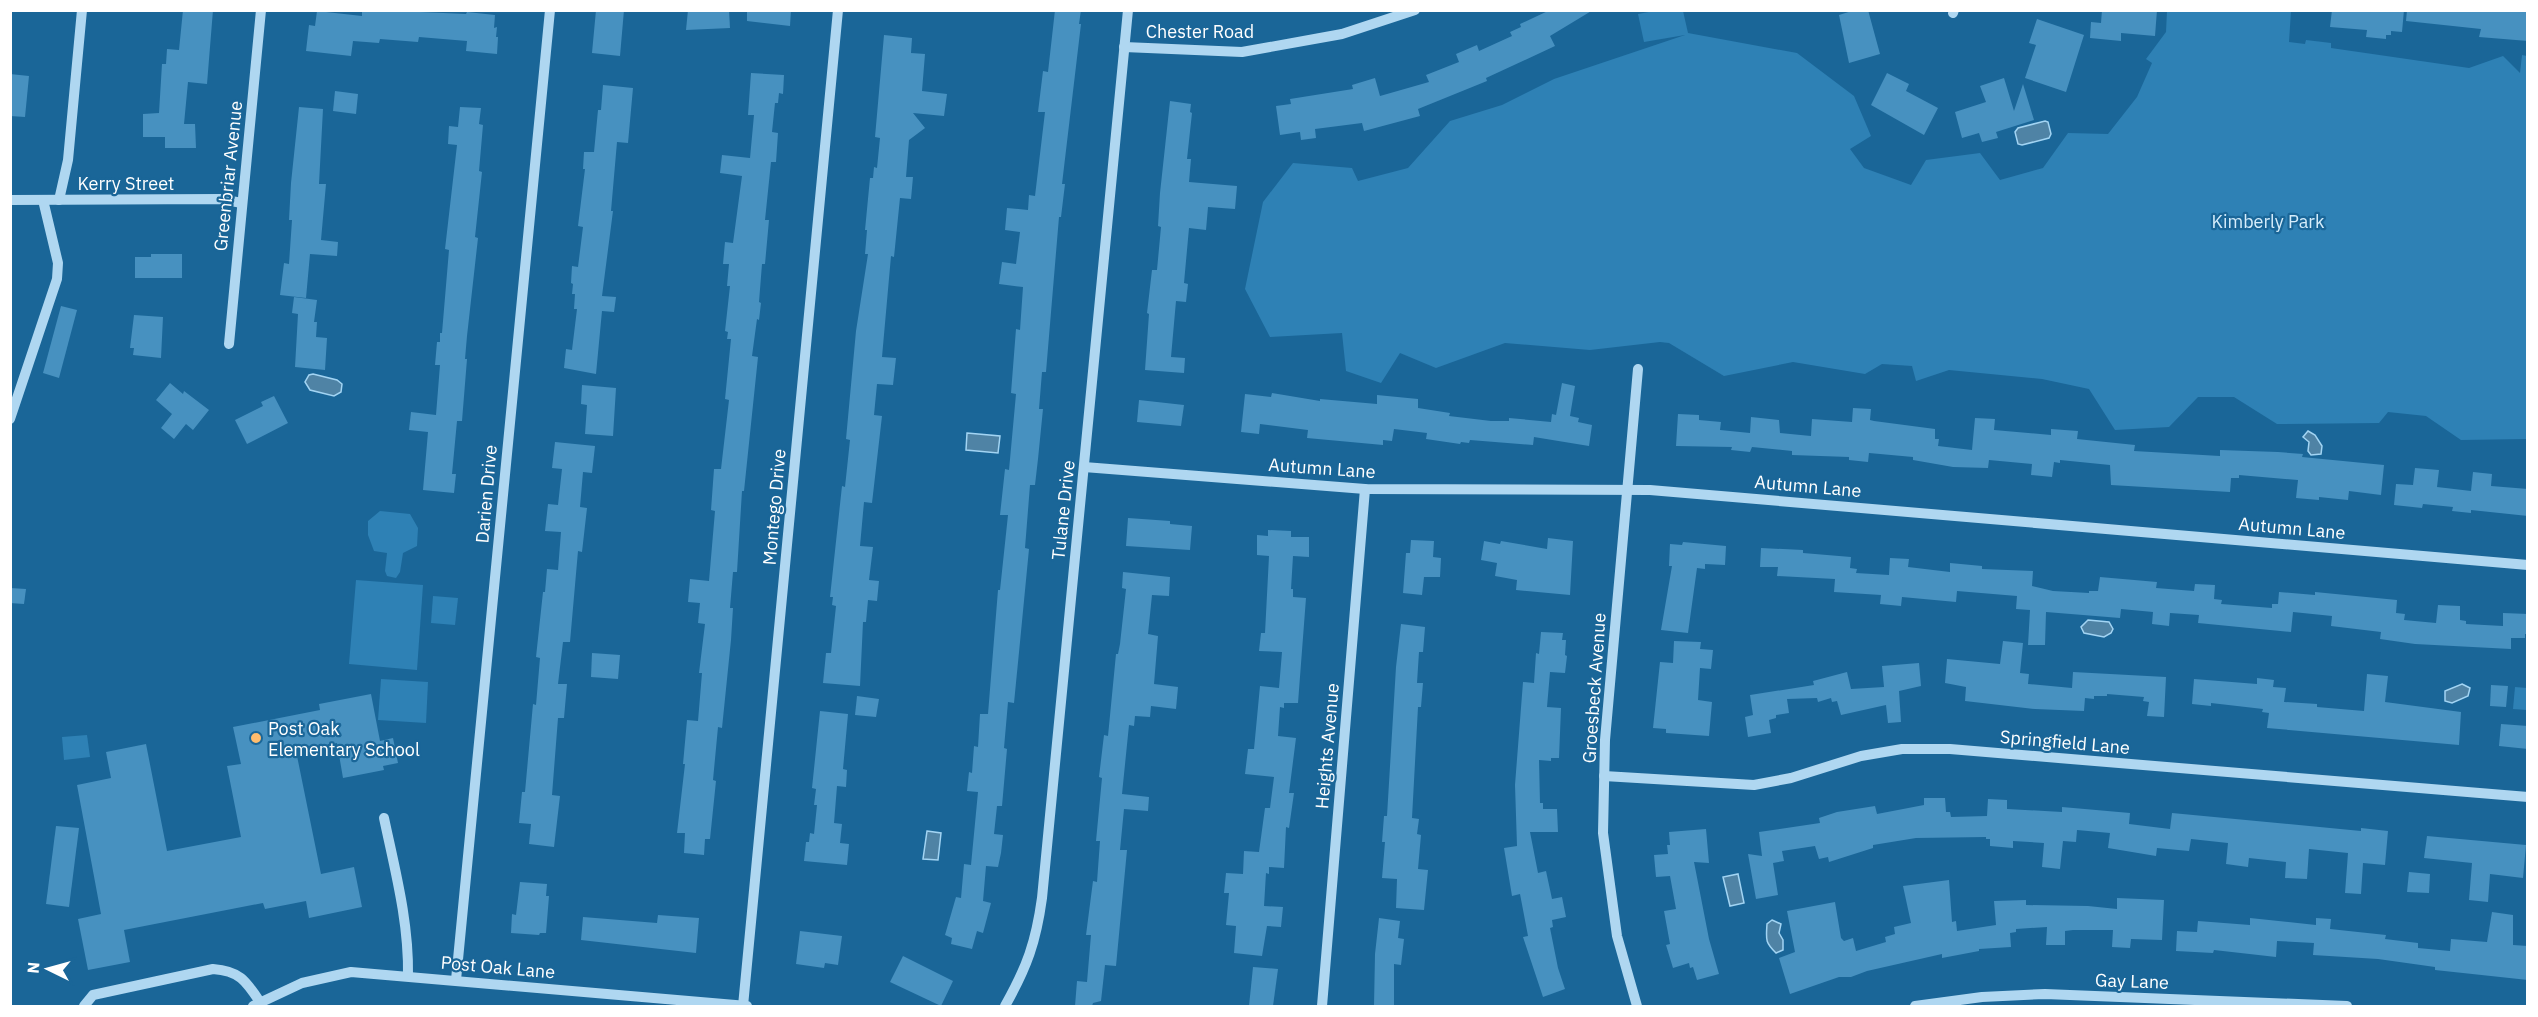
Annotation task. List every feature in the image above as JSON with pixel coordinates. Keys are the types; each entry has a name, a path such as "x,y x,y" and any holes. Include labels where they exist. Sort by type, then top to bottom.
{"street":[{"path":"59,200 68,160 82,10"},
{"name":"Greenbriar Avenue","path":"229,344 261,10"},
{"name":"Darien Drive","path":"456,980 549,10"},
{"name":"Montego Drive","path":"744,1006 838,10"},
{"name":"Tulane Drive","path":"1005,1006 1024,973 1036,937 1042,898 1128,10"},
{"name":"Chester Road","path":"1124,47 1242,52 1342,34 1415,10"},
{"name":"Kerry Street","path":"10,200 220,199 242,203"},
{"path":"10,419 57,279 58,263 43,200"},
{"name":"Groesbeck Avenue","path":"1637,1006 1617,936 1608,886 1603,833 1604,776 1638,369"},
{"name":"Autumn Lane","path":"1084,467 1365,489 1627,490 1911,511 2528,565"},
{"name":"Heights Avenue","path":"1322,1006 1365,489"},
{"name":"Springfield Lane","path":"1604,776 1754,784 1791,778 1861,756 1902,749 1950,749 2528,797"},
{"path":"384,818 403,908 408,976"},
{"path":"84,1006 93,994 213,969 231,970 246,982 256,1004"},
{"name":"Post Oak Lane","path":"256,1004 302,983 324,976 351,972 744,1006"},
{"path":"2045,994 2046,1006"},
{"name":"Gay Lane","path":"1915,1006 1982,997 2045,994 2348,1006"}],"green space":[{"name":"Kimberly Park","path":"1654,11 1683,11 1688,33 1797,53 1854,96 1871,136 1850,149 1864,168 1911,185 1926,160 1980,153 2000,180 2043,168 2068,133 2108,134 2137,97 2152,63 2146,59 2166,32 2167,11 2291,11 2289,42 2305,44 2306,40 2331,43 2331,48 2469,68 2503,56 2520,73 2522,55 2527,56 2527,439 2461,440 2426,416 2388,412 2379,423 2277,424 2234,397 2198,397 2169,427 2115,430 2089,389 2042,379 1949,370 1916,381 1912,366 1882,364 1865,374 1793,362 1724,376 1669,343 1660,342 1590,350 1505,343 1436,368 1400,353 1381,383 1346,371 1342,333 1270,337 1245,289 1263,202 1293,163 1352,168 1358,181 1408,168 1450,121 1502,105 1554,79 1685,35 1644,42 1638,14"},
{"path":"380,511 410,514 418,528 417,546 403,553 400,572 396,578 387,576 385,571 387,553 374,551 368,535 368,521"},
{"path":"356,580 423,585 417,670 349,664"},
{"path":"433,596 458,598 455,625 431,623"},
{"path":"381,679 428,682 426,723 378,720"},
{"path":"2515,687 2527,688 2527,710 2513,709"},
{"path":"87,735 90,757 64,760 62,737"}],"shaded area":[{"path":"2048,122 2051,134 2049,138 2018,144 2015,132 2018,128"},
{"path":"309,375 337,380 342,384 341,392 334,396 310,390 305,382"},
{"path":"2308,431 2315,435 2322,446 2321,454 2311,455 2308,451 2309,442 2303,437"},
{"path":"967,433 1000,436 998,453 966,450"},
{"path":"2088,620 2109,622 2113,629 2104,637 2084,633 2081,627"},
{"path":"2462,684 2470,688 2468,696 2452,703 2445,701 2445,691"},
{"path":"927,831 941,833 938,860 923,859"},
{"path":"1738,874 1744,903 1730,906 1723,877"},
{"path":"1772,920 1781,924 1779,933 1783,940 1783,950 1776,953 1768,943 1767,937 1767,924"}],"building":[{"path":"183,10 213,10 207,84 188,82 184,124 195,124 196,148 165,148 165,137 143,137 143,114 159,113 162,64 166,64 167,49 179,50"},
{"path":"596,10 624,10 620,56 592,53"},
{"path":"688,10 729,10 730,28 686,30"},
{"path":"747,10 791,10 790,26 747,21"},
{"path":"1055,10 1081,10 1079,24 1081,24 1062,184 1065,184 1061,217 1059,217 1046,372 1042,372 1039,409 1043,409 1038,459 1035,485 1030,485 1025,548 1029,549 1014,703 1008,702 1002,806 997,806 994,834 1003,835 1001,853 998,867 986,866 983,901 991,903 983,933 977,931 972,949 951,944 952,938 945,935 956,897 961,898 964,864 971,865 978,792 967,791 969,772 972,773 974,746 978,747 980,714 988,714 998,590 1000,590 1008,515 1000,515 1005,469 1009,470 1016,394 1011,393 1016,329 1020,330 1023,287 999,284 1002,262 1016,264 1020,232 1005,230 1007,208 1028,210 1029,195 1035,196 1045,112 1038,112 1043,71 1048,72"},
{"path":"1550,10 1593,10 1550,36 1555,46 1486,78 1487,81 1418,109 1420,116 1364,131 1362,123 1315,129 1316,138 1301,140 1300,132 1280,135 1276,106 1291,104 1290,99 1353,89 1352,85 1375,78 1380,96 1429,82 1426,75 1459,62 1456,54 1477,45 1479,51 1512,36 1510,32 1521,27 1520,24"},
{"path":"1855,10 1868,10 1880,54 1849,63 1839,15"},
{"path":"2102,10 2157,10 2155,36 2121,33 2121,41 2090,38 2091,22 2101,23"},
{"path":"2332,10 2404,10 2402,32 2391,31 2391,35 2386,35 2386,39 2366,37 2367,30 2330,27"},
{"path":"2407,10 2528,10 2528,41 2479,37 2481,29 2406,21"},
{"path":"317,11 362,16 362,11 466,14 467,12 495,15 494,28 497,27 496,37 498,37 497,54 466,51 467,41 419,37 418,42 380,39 379,43 353,41 351,56 306,51 309,25 315,26"},
{"path":"2037,19 2084,35 2066,92 2025,78 2036,45 2029,43"},
{"path":"884,35 912,38 911,53 925,54 922,91 947,94 944,116 913,113 925,128 909,140 906,177 913,177 911,199 900,198 894,257 891,256 882,357 896,358 893,385 877,384 874,415 882,416 872,503 864,502 860,546 873,547 869,580 879,581 877,601 868,600 866,622 863,622 860,686 823,683 826,653 831,653 836,606 832,605 833,597 830,597 842,486 845,487 850,440 846,439 856,331 868,254 865,254 867,230 865,230 870,178 873,178 874,167 877,168 880,138 875,137"},
{"path":"751,73 784,75 783,94 779,93 778,103 775,103 772,132 778,133 776,162 771,162 765,220 769,220 765,264 762,264 759,302 761,303 752,356 758,357 744,491 742,491 737,572 733,572 730,608 733,608 731,640 722,728 718,727 713,780 716,781 710,839 705,839 704,855 684,853 685,833 677,833 685,764 683,764 687,720 698,721 702,673 699,673 705,624 698,623 700,603 688,602 690,579 709,581 715,511 711,510 714,469 721,469 729,400 725,399 731,339 727,339 728,332 725,331 730,286 727,286 729,264 723,264 725,242 733,243 742,176 720,173 722,155 750,158 754,115 748,115"},
{"path":"1887,73 1909,84 1906,91 1938,108 1924,135 1871,105"},
{"path":"10,74 29,76 25,117 10,116"},
{"path":"2004,78 2014,111 2023,84 2034,120 1996,132 1998,138 1982,142 1979,133 1962,138 1955,112 1986,102 1980,86"},
{"path":"603,85 633,88 628,143 617,142 611,211 613,211 602,296 616,297 614,312 602,311 596,374 564,368 566,349 572,350 577,309 574,309 575,294 572,294 573,284 571,283 572,266 578,267 583,227 578,226 585,169 583,169 584,152 594,152"},
{"path":"335,91 358,94 356,114 333,111"},
{"path":"1170,101 1191,104 1187,159 1191,159 1189,182 1237,186 1235,209 1208,207 1206,230 1189,228 1184,283 1188,284 1186,302 1176,301 1171,357 1185,358 1184,373 1145,370 1149,314 1147,313 1152,270 1157,270 1161,227 1158,226 1160,193"},
{"path":"299,107 323,109 319,184 326,184 321,240 338,242 337,256 310,254 306,298 280,295 284,263 289,264 292,220 289,220 291,183"},
{"path":"460,107 481,108 479,124 483,125 479,171 482,172 475,237 478,238 467,336 462,421 457,421 452,474 456,474 454,493 423,490 428,432 409,430 411,412 436,415 440,365 435,365 437,342 440,342 440,333 442,333 449,250 445,249 457,145 448,144 449,126 458,127"},
{"path":"151,254 182,254 182,278 135,278 135,257 151,257"},
{"path":"294,297 317,300 314,322 317,322 316,337 327,338 325,370 295,367 298,314 292,313"},
{"path":"61,306 77,310 59,378 43,373"},
{"path":"134,315 163,317 161,358 133,355 134,348 130,348"},
{"path":"170,383 209,410 193,430 186,424 174,439 161,428 172,414 156,400"},
{"path":"1562,383 1575,386 1570,416 1579,418 1578,422 1592,425 1589,446 1534,437 1533,445 1470,440 1469,443 1461,442 1460,444 1426,439 1427,433 1394,429 1392,441 1383,440 1383,445 1307,438 1308,430 1260,424 1259,434 1241,432 1245,394 1271,397 1272,393 1320,401 1320,399 1377,404 1377,395 1418,399 1418,408 1450,413 1449,416 1491,421 1509,421 1509,418 1551,422 1552,414 1556,415"},
{"path":"582,385 616,388 613,436 585,434 587,405 581,404"},
{"path":"274,396 288,423 247,444 235,420 263,406 261,402"},
{"path":"1139,400 1184,405 1181,426 1137,422"},
{"path":"1853,408 1871,409 1870,420 1935,429 1935,439 1939,439 1938,446 1972,450 1975,418 1995,419 1994,430 2051,435 2051,429 2078,431 2077,439 2135,445 2134,451 2220,456 2220,450 2278,452 2303,454 2302,457 2384,465 2381,495 2349,491 2348,500 2319,497 2319,500 2296,498 2298,480 2239,475 2239,478 2231,478 2230,492 2111,485 2110,465 2060,460 2060,463 2054,462 2052,477 2031,475 2032,464 1989,460 1988,468 1953,467 1913,460 1913,457 1869,453 1868,462 1849,460 1849,457 1792,455 1792,451 1752,447 1750,452 1731,450 1732,447 1676,446 1678,414 1699,415 1699,420 1721,422 1720,430 1750,433 1751,417 1779,420 1780,433 1811,436 1812,419 1852,422"},
{"path":"555,442 595,446 592,473 583,472 580,507 587,508 582,552 578,551 570,642 563,642 558,684 567,684 564,718 558,718 552,795 560,796 554,847 529,844 531,824 519,823 522,792 525,792 533,704 536,705 540,658 536,657 543,592 545,592 547,569 558,570 561,532 545,531 548,504 558,505 562,469 552,468"},
{"path":"2415,468 2439,470 2437,487 2471,491 2473,472 2492,474 2491,486 2528,489 2528,516 2471,510 2471,513 2452,511 2453,507 2423,504 2422,508 2394,505 2396,484 2413,485"},
{"path":"1128,518 1170,521 1170,524 1192,526 1190,550 1126,546"},
{"path":"1268,530 1291,531 1291,537 1309,537 1309,557 1293,556 1291,589 1293,589 1293,597 1306,598 1298,703 1284,703 1284,708 1280,707 1278,736 1296,738 1289,793 1294,793 1289,828 1286,827 1284,868 1269,867 1269,874 1266,873 1264,906 1283,907 1281,927 1267,926 1262,956 1234,953 1236,926 1226,925 1229,893 1224,893 1226,873 1243,874 1244,851 1259,852 1265,808 1270,808 1274,777 1245,774 1248,749 1254,749 1260,686 1279,688 1282,652 1259,651 1261,633 1265,633 1269,556 1257,555 1257,535 1268,536"},
{"path":"1548,538 1573,541 1570,595 1516,590 1517,580 1495,576 1497,563 1481,560 1484,541 1500,544 1501,541 1547,549"},
{"path":"1411,540 1434,541 1433,557 1441,558 1440,577 1424,577 1422,595 1403,593 1406,553 1410,553"},
{"path":"1683,542 1726,546 1725,565 1705,564 1705,569 1697,568 1688,633 1661,630 1672,566 1669,566 1670,544 1682,545"},
{"path":"1761,548 1803,550 1803,553 1851,557 1850,568 1857,569 1856,573 1889,575 1890,558 1909,559 1908,567 1950,572 1950,563 1982,566 1982,569 2033,571 2032,586 2053,591 2089,593 2089,591 2098,591 2100,577 2157,582 2156,588 2194,591 2195,584 2215,585 2214,599 2222,600 2221,604 2272,608 2272,604 2278,604 2279,592 2315,595 2315,592 2397,600 2396,613 2405,614 2404,620 2436,623 2438,605 2460,606 2460,620 2466,621 2466,624 2503,626 2503,613 2528,614 2528,634 2525,634 2525,638 2511,638 2511,649 2415,644 2380,639 2381,632 2331,626 2332,616 2293,612 2291,632 2198,623 2199,615 2170,613 2169,626 2152,624 2153,612 2121,609 2120,618 2046,612 2045,645 2028,645 2030,610 2016,609 2017,596 1957,591 1956,602 1902,597 1901,606 1880,604 1881,595 1834,592 1835,579 1777,576 1778,567 1760,567"},
{"path":"1123,572 1170,577 1169,596 1152,595 1148,634 1158,636 1154,684 1178,687 1176,709 1151,706 1150,717 1135,716 1134,726 1129,725 1122,794 1149,797 1148,811 1124,809 1120,850 1127,850 1116,966 1105,965 1101,1001 1093,1003 1092,1006 1075,1006 1077,981 1087,982 1091,935 1086,935 1093,881 1097,882 1100,841 1096,841 1102,778 1099,777 1104,735 1108,736 1116,654 1118,654 1120,644 1126,589 1122,588"},
{"path":"10,588 26,589 24,604 10,603"},
{"path":"1401,624 1425,627 1423,652 1419,652 1417,683 1423,683 1421,707 1418,707 1412,818 1419,819 1417,834 1421,835 1418,869 1428,870 1424,910 1396,908 1397,879 1382,878 1385,842 1382,842 1384,816 1387,816 1396,667"},
{"path":"1541,632 1563,633 1562,640 1566,640 1565,655 1567,656 1565,673 1550,672 1547,707 1561,708 1559,758 1551,758 1551,761 1539,760 1540,803 1543,803 1543,809 1557,809 1558,832 1530,832 1538,873 1546,871 1552,899 1562,897 1566,917 1552,920 1553,927 1550,928 1565,989 1543,997 1523,937 1528,936 1520,894 1512,896 1504,848 1517,846 1515,785 1523,682 1534,683 1536,653 1539,654"},
{"path":"1674,641 1701,642 1700,649 1713,650 1711,669 1700,668 1698,700 1712,702 1709,736 1666,733 1666,729 1653,728 1660,662 1673,663"},
{"path":"2003,641 2023,643 2020,673 2029,674 2028,684 2072,688 2073,672 2166,677 2164,717 2147,716 2149,702 2143,701 2144,697 2107,694 2107,696 2094,696 2094,699 2085,698 2084,711 2035,709 1965,701 1966,687 1945,683 1947,659 2000,664"},
{"path":"592,653 620,655 618,679 591,677"},
{"path":"1919,663 1921,686 1899,691 1901,722 1888,723 1886,705 1841,715 1837,701 1832,702 1831,698 1818,702 1817,698 1787,699 1789,713 1776,715 1776,718 1769,720 1771,733 1748,737 1745,717 1753,715 1750,695 1814,685 1813,681 1847,672 1851,689 1884,687 1882,666"},
{"path":"2367,674 2388,676 2385,702 2461,712 2459,745 2267,728 2269,713 2262,712 2263,709 2211,703 2211,706 2192,704 2194,679 2257,684 2257,678 2274,680 2273,687 2286,688 2284,702 2364,711"},
{"path":"2491,685 2508,686 2506,707 2490,706"},
{"path":"371,694 380,741 393,738 398,763 383,766 384,770 343,778 337,743 296,751 321,874 354,867 362,907 309,918 306,901 265,909 263,903 124,930 130,962 88,970 78,919 101,914 77,785 111,778 106,752 146,744 167,851 241,837 227,766 241,764 233,727 320,710 319,704"},
{"path":"857,696 879,699 876,717 855,715"},
{"path":"820,711 848,714 843,769 847,770 846,787 837,786 834,823 842,824 840,843 849,844 847,865 804,861 806,842 809,842 810,833 814,834 817,805 814,805 816,789 812,788"},
{"path":"2501,724 2528,726 2528,749 2499,746"},
{"path":"1924,798 1945,798 1946,812 1950,812 1951,817 1987,816 1988,799 2007,800 2007,809 2062,812 2062,807 2130,813 2129,824 2170,829 2172,813 2361,831 2361,828 2388,831 2385,865 2363,863 2361,894 2345,893 2348,853 2309,849 2307,879 2285,878 2286,862 2249,858 2248,867 2226,864 2228,843 2191,839 2189,851 2157,848 2156,856 2108,848 2110,833 2077,830 2076,842 2063,841 2060,869 2042,867 2044,843 2013,841 2013,848 1990,846 1990,839 1986,837 1916,838 1873,845 1873,848 1829,862 1828,857 1819,859 1815,846 1782,851 1784,861 1773,863 1778,895 1756,899 1748,854 1762,856 1759,832 1820,823 1819,818 1837,812 1875,806 1877,814 1924,805"},
{"path":"56,826 79,828 69,907 46,904"},
{"path":"1706,829 1709,863 1694,862 1709,939 1719,974 1697,980 1693,967 1690,968 1689,963 1673,968 1666,945 1670,944 1664,911 1676,909 1670,876 1656,877 1654,855 1668,854 1669,832"},
{"path":"2427,836 2526,845 2523,878 2490,874 2488,902 2469,900 2472,863 2424,858"},
{"path":"2409,872 2430,874 2429,893 2407,892"},
{"path":"1949,880 1952,922 1956,921 1957,931 1996,925 1994,901 2026,900 2026,905 2117,909 2117,898 2164,900 2162,940 2131,939 2130,948 2112,947 2113,930 2073,930 2065,931 2065,945 2046,945 2047,927 2016,929 2016,932 2010,933 2011,947 1979,949 1979,951 1942,958 1942,954 1867,971 1851,977 1839,977 1790,994 1779,958 1795,952 1787,911 1835,902 1841,938 1844,941 1853,938 1856,951 1886,942 1885,937 1895,934 1894,927 1911,923 1903,886"},
{"path":"520,882 547,884 546,896 549,896 546,933 539,935 511,933 512,914 516,915"},
{"path":"2492,912 2513,915 2513,945 2528,946 2528,980 2435,970 2435,967 2378,959 2313,955 2314,943 2277,941 2276,957 2214,950 2213,953 2176,951 2177,931 2197,932 2198,921 2250,925 2250,918 2316,925 2316,918 2331,919 2330,929 2386,935 2385,939 2418,943 2418,948 2450,951 2451,939 2487,942"},
{"path":"658,915 699,918 696,953 581,940 583,917 657,923"},
{"path":"1379,918 1400,921 1398,938 1404,939 1401,965 1394,964 1394,1006 1374,1006 1375,954"},
{"path":"800,931 842,936 838,965 825,963 824,968 796,964"},
{"path":"903,956 953,981 941,1006 890,982"},
{"path":"1253,967 1278,969 1273,1006 1249,1006"}],"place":[{"name":"Post Oak Elementary School","path":"256,738"}]}
